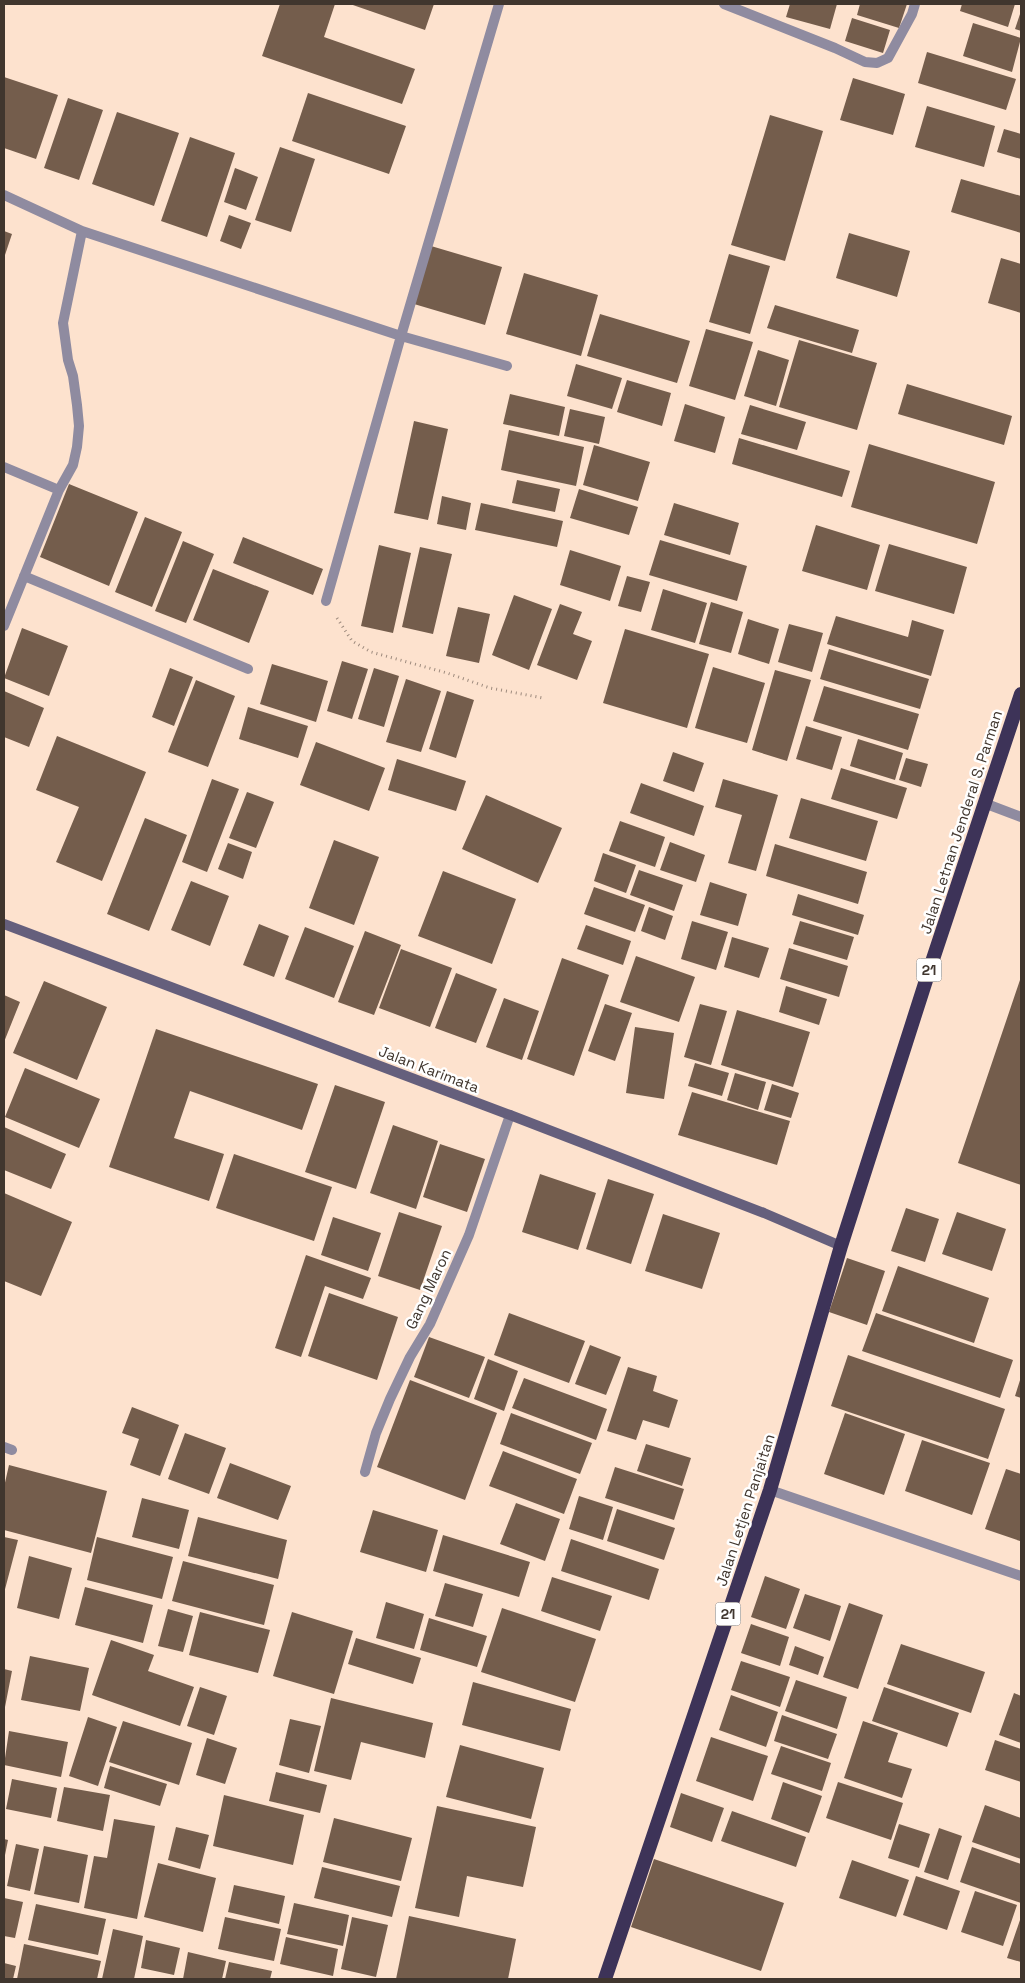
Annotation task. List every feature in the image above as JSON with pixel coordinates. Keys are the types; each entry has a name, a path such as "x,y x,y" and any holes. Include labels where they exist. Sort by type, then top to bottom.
{"highway":[{"name":"Jalan Letnan Jenderal S. Parman","path":"841,1246 1021,694"},
{"name":"Jalan Letjen Panjaitan","path":"605,1979 770,1490 841,1246"}],"main road":[{"name":"Jalan Karimata","path":"4,924 510,1115 764,1213 841,1246"}],"street":[{"path":"326,601 401,336 499,4"},
{"path":"724,4 835,48 865,62 877,63 888,58 912,14 915,4"},
{"path":"4,195 82,231 401,336 507,366"},
{"path":"4,626 59,490 73,465 79,426 64,323 82,231"},
{"path":"4,467 59,490"},
{"path":"24,576 248,669"},
{"path":"984,803 1021,817"},
{"name":"Gang Maron","path":"365,1472 376,1433 390,1399 410,1357 430,1324 469,1235 510,1115"},
{"path":"770,1490 1021,1576"}],"path":[{"path":"326,601 352,641 371,652 447,673 490,688 543,698"}],"building":[{"path":"280,4 335,4 324,37 415,69 402,104 262,56"},
{"path":"350,4 434,4 425,30"},
{"path":"790,4 837,4 830,29 786,17"},
{"path":"860,4 907,4 899,28 857,15"},
{"path":"962,4 1015,4 1008,27 960,11"},
{"path":"1021,11 1021,31 1015,29"},
{"path":"852,18 890,30 883,53 845,41"},
{"path":"973,23 1021,38 1012,72 963,56"},
{"path":"927,52 1016,79 1006,110 918,83"},
{"path":"4,77 58,95 36,159 4,148"},
{"path":"853,78 905,94 893,135 840,120"},
{"path":"308,93 406,126 389,174 292,141"},
{"path":"68,98 103,110 79,180 44,168"},
{"path":"927,106 995,126 984,167 915,147"},
{"path":"117,112 179,133 154,206 92,184"},
{"path":"770,115 823,131 785,261 731,245"},
{"path":"1004,129 1021,134 1021,159 997,152"},
{"path":"190,137 235,153 207,237 161,221"},
{"path":"280,147 315,159 291,232 255,220"},
{"path":"235,168 258,177 246,210 224,202"},
{"path":"961,179 1021,196 1021,233 951,212"},
{"path":"229,215 251,223 241,249 220,241"},
{"path":"4,231 12,234 4,258"},
{"path":"849,233 910,251 897,297 836,278"},
{"path":"431,246 502,267 485,325 414,304"},
{"path":"729,254 770,266 750,334 709,322"},
{"path":"1001,258 1021,264 1021,313 988,303"},
{"path":"524,273 598,295 581,356 506,334"},
{"path":"775,305 859,330 852,353 767,328"},
{"path":"600,314 690,341 677,383 587,356"},
{"path":"706,329 753,342 735,400 689,386"},
{"path":"799,340 877,363 857,430 779,407"},
{"path":"758,350 789,360 776,406 744,396"},
{"path":"576,364 622,378 612,409 567,396"},
{"path":"627,380 671,393 662,426 617,412"},
{"path":"907,384 1012,416 1004,445 898,414"},
{"path":"510,394 565,407 559,436 503,424"},
{"path":"685,404 725,417 715,453 674,441"},
{"path":"750,405 806,422 797,450 741,434"},
{"path":"570,409 605,417 599,444 564,436"},
{"path":"414,421 448,429 428,520 394,513"},
{"path":"509,430 584,447 576,486 501,470"},
{"path":"739,438 850,471 842,497 732,464"},
{"path":"869,444 995,482 977,544 851,507"},
{"path":"594,445 650,462 638,501 583,485"},
{"path":"517,480 560,489 555,512 512,503"},
{"path":"69,484 138,512 109,586 40,557"},
{"path":"579,489 638,507 629,535 570,518"},
{"path":"442,496 471,503 466,530 437,524"},
{"path":"481,503 563,521 557,547 475,530"},
{"path":"674,503 739,523 730,555 664,535"},
{"path":"145,517 182,532 152,607 115,592"},
{"path":"816,525 880,545 867,590 802,571"},
{"path":"243,537 323,569 313,595 233,563"},
{"path":"660,540 747,566 737,601 649,575"},
{"path":"183,541 214,554 186,623 155,611"},
{"path":"889,544 967,567 954,614 875,591"},
{"path":"379,545 411,553 393,633 361,626"},
{"path":"420,547 452,554 433,634 402,627"},
{"path":"570,550 621,566 610,601 560,585"},
{"path":"213,569 269,591 249,643 193,620"},
{"path":"627,576 650,582 641,612 618,606"},
{"path":"663,589 707,603 695,643 651,630"},
{"path":"514,595 552,609 529,670 492,655"},
{"path":"711,602 743,612 731,653 699,644"},
{"path":"560,604 582,612 573,634 592,641 577,680 537,665"},
{"path":"458,607 490,614 479,663 446,656"},
{"path":"836,616 908,637 912,620 944,630 931,676 827,644"},
{"path":"748,619 779,629 769,664 738,654"},
{"path":"789,624 823,633 812,672 778,662"},
{"path":"22,628 68,646 49,696 4,678"},
{"path":"625,629 709,654 687,728 603,703"},
{"path":"829,649 929,679 920,709 820,679"},
{"path":"342,661 368,669 352,719 327,711"},
{"path":"272,664 328,681 316,722 260,704"},
{"path":"713,667 765,683 747,743 695,728"},
{"path":"170,668 193,677 174,726 152,717"},
{"path":"374,668 399,676 384,727 358,719"},
{"path":"775,670 811,680 787,761 752,750"},
{"path":"406,679 441,691 421,752 386,742"},
{"path":"196,680 235,696 208,767 168,752"},
{"path":"824,686 919,714 908,750 813,721"},
{"path":"4,691 44,708 29,747 4,737"},
{"path":"447,691 474,700 456,758 429,749"},
{"path":"248,707 308,726 298,758 239,739"},
{"path":"806,726 842,737 832,770 796,759"},
{"path":"57,736 146,772 102,881 56,862 79,807 36,790"},
{"path":"858,739 903,753 895,780 850,766"},
{"path":"316,742 385,768 369,811 300,785"},
{"path":"673,752 704,763 694,792 663,781"},
{"path":"906,758 928,764 921,787 899,780"},
{"path":"397,759 466,781 456,811 388,790"},
{"path":"841,768 907,788 897,819 831,799"},
{"path":"212,779 239,789 207,872 182,862"},
{"path":"723,779 778,795 756,871 728,863 742,815 715,807"},
{"path":"641,783 704,806 694,836 630,813"},
{"path":"247,792 274,802 256,848 229,838"},
{"path":"486,795 562,828 538,883 462,849"},
{"path":"801,798 878,821 866,861 789,838"},
{"path":"145,818 187,835 149,931 107,914"},
{"path":"620,821 665,837 655,867 609,851"},
{"path":"334,840 379,857 354,925 309,908"},
{"path":"670,842 705,855 696,882 660,870"},
{"path":"228,843 252,852 243,879 218,869"},
{"path":"775,844 867,872 858,904 766,876"},
{"path":"603,853 636,865 626,893 594,881"},
{"path":"639,870 683,885 674,911 630,895"},
{"path":"443,871 516,899 492,964 418,936"},
{"path":"191,881 229,896 210,946 171,930"},
{"path":"710,882 747,894 738,926 700,915"},
{"path":"594,887 645,905 635,932 584,914"},
{"path":"798,894 864,915 858,935 792,915"},
{"path":"649,907 673,916 665,940 641,931"},
{"path":"692,921 728,932 716,970 681,959"},
{"path":"800,921 854,937 847,960 793,944"},
{"path":"259,924 289,936 274,977 243,965"},
{"path":"586,925 631,941 623,965 577,949"},
{"path":"305,927 354,946 334,998 285,979"},
{"path":"365,931 401,945 374,1015 338,1002"},
{"path":"732,937 769,948 759,978 724,967"},
{"path":"789,948 848,966 839,997 780,979"},
{"path":"401,949 452,968 430,1027 379,1008"},
{"path":"636,956 695,977 679,1022 620,1002"},
{"path":"562,958 609,975 574,1076 527,1059"},
{"path":"456,973 497,989 476,1043 435,1028"},
{"path":"1021,977 1021,1185 958,1163"},
{"path":"44,981 107,1007 77,1080 13,1053"},
{"path":"786,986 827,999 819,1025 779,1012"},
{"path":"4,995 20,1002 4,1042"},
{"path":"504,998 539,1011 522,1060 486,1047"},
{"path":"605,1004 632,1013 615,1061 588,1051"},
{"path":"700,1004 727,1011 711,1065 684,1057"},
{"path":"737,1010 810,1032 793,1087 721,1065"},
{"path":"635,1027 674,1033 664,1099 626,1093"},
{"path":"156,1029 318,1084 302,1130 190,1091 174,1138 224,1154 209,1201 109,1167"},
{"path":"695,1063 729,1073 722,1096 688,1086"},
{"path":"25,1068 100,1099 79,1148 5,1117"},
{"path":"735,1073 766,1082 758,1110 727,1100"},
{"path":"772,1084 799,1093 791,1118 764,1110"},
{"path":"335,1085 385,1102 356,1189 305,1172"},
{"path":"692,1092 790,1121 777,1165 678,1135"},
{"path":"393,1125 438,1141 416,1209 370,1193"},
{"path":"4,1127 66,1154 51,1189 4,1170"},
{"path":"440,1144 485,1159 467,1212 423,1197"},
{"path":"234,1154 332,1187 314,1241 216,1208"},
{"path":"540,1174 596,1193 578,1250 522,1232"},
{"path":"608,1179 654,1194 631,1264 586,1249"},
{"path":"4,1193 72,1222 41,1296 4,1281"},
{"path":"906,1208 939,1219 925,1262 891,1251"},
{"path":"399,1212 442,1226 420,1290 378,1276"},
{"path":"957,1212 1006,1229 992,1271 942,1254"},
{"path":"663,1214 720,1233 702,1289 645,1271"},
{"path":"333,1217 381,1233 368,1271 321,1255"},
{"path":"306,1255 371,1278 363,1299 325,1286 301,1357 275,1348"},
{"path":"847,1258 885,1271 867,1325 829,1312"},
{"path":"898,1266 989,1298 974,1343 882,1311"},
{"path":"329,1293 398,1317 377,1380 308,1356"},
{"path":"509,1313 585,1341 569,1383 494,1355"},
{"path":"876,1313 1013,1360 1000,1398 862,1351"},
{"path":"429,1337 485,1357 469,1398 414,1377"},
{"path":"590,1345 621,1357 606,1395 575,1384"},
{"path":"848,1355 1005,1409 988,1459 831,1406"},
{"path":"488,1359 518,1371 504,1411 474,1399"},
{"path":"628,1367 657,1376 653,1391 678,1400 669,1428 643,1420 636,1440 607,1431"},
{"path":"1021,1377 1021,1398 1015,1396"},
{"path":"524,1378 607,1409 596,1440 512,1408"},
{"path":"410,1380 497,1413 465,1500 377,1467"},
{"path":"132,1407 179,1425 160,1476 130,1465 139,1439 122,1433"},
{"path":"511,1413 592,1443 580,1474 500,1444"},
{"path":"845,1413 905,1434 884,1495 824,1474"},
{"path":"185,1433 226,1448 209,1494 168,1479"},
{"path":"922,1440 990,1463 972,1515 905,1491"},
{"path":"646,1444 691,1458 682,1486 637,1471"},
{"path":"503,1451 577,1479 564,1514 489,1486"},
{"path":"230,1463 291,1486 278,1520 217,1498"},
{"path":"9,1465 107,1491 91,1553 4,1530 4,1487"},
{"path":"615,1467 684,1489 674,1520 605,1498"},
{"path":"1006,1469 1021,1474 1020,1541 985,1529"},
{"path":"579,1496 613,1507 603,1540 569,1529"},
{"path":"142,1498 189,1510 179,1549 132,1537"},
{"path":"516,1503 560,1519 545,1561 500,1544"},
{"path":"617,1509 675,1528 664,1560 607,1541"},
{"path":"373,1510 438,1530 426,1572 360,1552"},
{"path":"198,1517 287,1540 278,1579 188,1556"},
{"path":"443,1535 530,1562 519,1597 433,1571"},
{"path":"4,1537 18,1540 4,1593"},
{"path":"97,1537 173,1557 162,1599 87,1580"},
{"path":"571,1539 659,1569 649,1600 561,1571"},
{"path":"29,1556 72,1568 59,1619 17,1608"},
{"path":"183,1561 274,1585 264,1625 172,1601"},
{"path":"765,1576 800,1589 786,1629 751,1617"},
{"path":"552,1577 612,1596 600,1631 541,1611"},
{"path":"445,1583 483,1594 473,1627 435,1616"},
{"path":"85,1587 153,1605 143,1643 75,1625"},
{"path":"805,1594 841,1606 830,1641 793,1628"},
{"path":"386,1602 424,1614 414,1649 376,1638"},
{"path":"849,1603 883,1615 858,1689 823,1677"},
{"path":"502,1608 596,1639 575,1702 481,1672"},
{"path":"168,1609 193,1616 183,1652 158,1646"},
{"path":"200,1612 270,1630 258,1673 189,1655"},
{"path":"292,1612 353,1631 334,1694 273,1676"},
{"path":"429,1618 487,1636 477,1667 420,1650"},
{"path":"751,1624 789,1637 780,1666 741,1653"},
{"path":"356,1638 421,1658 413,1684 348,1664"},
{"path":"111,1640 154,1655 148,1671 194,1687 180,1726 92,1695"},
{"path":"901,1644 985,1672 971,1713 887,1684"},
{"path":"795,1646 824,1657 818,1675 789,1665"},
{"path":"30,1656 89,1668 80,1711 21,1700"},
{"path":"741,1661 790,1677 780,1707 731,1690"},
{"path":"4,1669 12,1671 5,1707 4,1707"},
{"path":"796,1680 847,1697 837,1729 785,1711"},
{"path":"473,1682 571,1709 560,1751 462,1725"},
{"path":"200,1687 227,1696 214,1735 187,1726"},
{"path":"884,1687 959,1713 947,1747 872,1721"},
{"path":"1014,1693 1021,1696 1021,1743 999,1735"},
{"path":"731,1695 778,1712 766,1747 719,1730"},
{"path":"331,1698 433,1723 425,1758 361,1742 351,1780 314,1771"},
{"path":"782,1715 837,1734 828,1759 774,1741"},
{"path":"88,1717 117,1727 98,1786 69,1776"},
{"path":"290,1719 321,1726 309,1773 279,1765"},
{"path":"123,1721 192,1743 179,1785 109,1762"},
{"path":"863,1721 898,1733 888,1762 912,1769 902,1798 844,1778"},
{"path":"9,1731 68,1742 61,1777 4,1765"},
{"path":"711,1737 768,1756 753,1801 696,1781"},
{"path":"207,1738 237,1748 225,1784 196,1775"},
{"path":"995,1740 1021,1749 1021,1782 985,1770"},
{"path":"460,1745 544,1768 531,1819 446,1797"},
{"path":"781,1746 831,1763 822,1791 771,1774"},
{"path":"110,1766 167,1784 160,1806 104,1788"},
{"path":"276,1772 327,1785 320,1813 269,1801"},
{"path":"12,1779 57,1788 51,1818 6,1809"},
{"path":"783,1782 822,1796 809,1833 771,1819"},
{"path":"838,1782 903,1803 891,1840 826,1818"},
{"path":"64,1787 110,1795 103,1831 57,1821"},
{"path":"681,1793 724,1808 712,1842 670,1827"},
{"path":"224,1795 304,1815 293,1865 213,1846"},
{"path":"985,1805 1021,1818 1021,1859 972,1842"},
{"path":"437,1806 536,1827 523,1887 467,1876 459,1917 415,1908"},
{"path":"732,1811 806,1837 796,1867 721,1841"},
{"path":"334,1818 412,1838 401,1881 323,1862"},
{"path":"114,1819 155,1826 137,1919 84,1908 94,1856 107,1858"},
{"path":"899,1824 930,1834 919,1868 888,1858"},
{"path":"176,1827 209,1835 200,1869 168,1860"},
{"path":"939,1828 962,1836 948,1880 924,1872"},
{"path":"4,1839 8,1840 5,1855 4,1855"},
{"path":"16,1844 39,1849 30,1891 7,1886"},
{"path":"44,1846 88,1855 79,1903 34,1894"},
{"path":"972,1847 1021,1864 1021,1903 960,1882"},
{"path":"654,1859 784,1903 761,1971 631,1927"},
{"path":"852,1860 909,1880 896,1917 839,1898"},
{"path":"158,1863 216,1878 203,1932 144,1917"},
{"path":"322,1867 400,1886 392,1917 314,1898"},
{"path":"916,1876 960,1891 947,1930 903,1915"},
{"path":"234,1885 285,1896 279,1924 228,1912"},
{"path":"975,1891 1017,1905 1003,1946 961,1932"},
{"path":"4,1898 23,1902 15,1938 4,1936"},
{"path":"294,1903 349,1915 343,1946 287,1934"},
{"path":"36,1904 106,1919 98,1955 28,1940"},
{"path":"409,1916 516,1939 508,1979 396,1979"},
{"path":"225,1917 281,1929 274,1961 218,1949"},
{"path":"352,1917 388,1925 376,1977 341,1969"},
{"path":"1021,1917 1021,1962 1007,1958"},
{"path":"113,1929 143,1936 134,1979 102,1979"},
{"path":"286,1937 338,1949 333,1976 280,1964"},
{"path":"146,1940 180,1948 174,1975 141,1968"},
{"path":"24,1944 101,1961 97,1979 17,1979"},
{"path":"188,1952 226,1961 222,1979 183,1979"},
{"path":"229,1962 272,1971 270,1979 225,1979"},
{"path":"4,1963 16,1966 13,1979 4,1979"}]}
